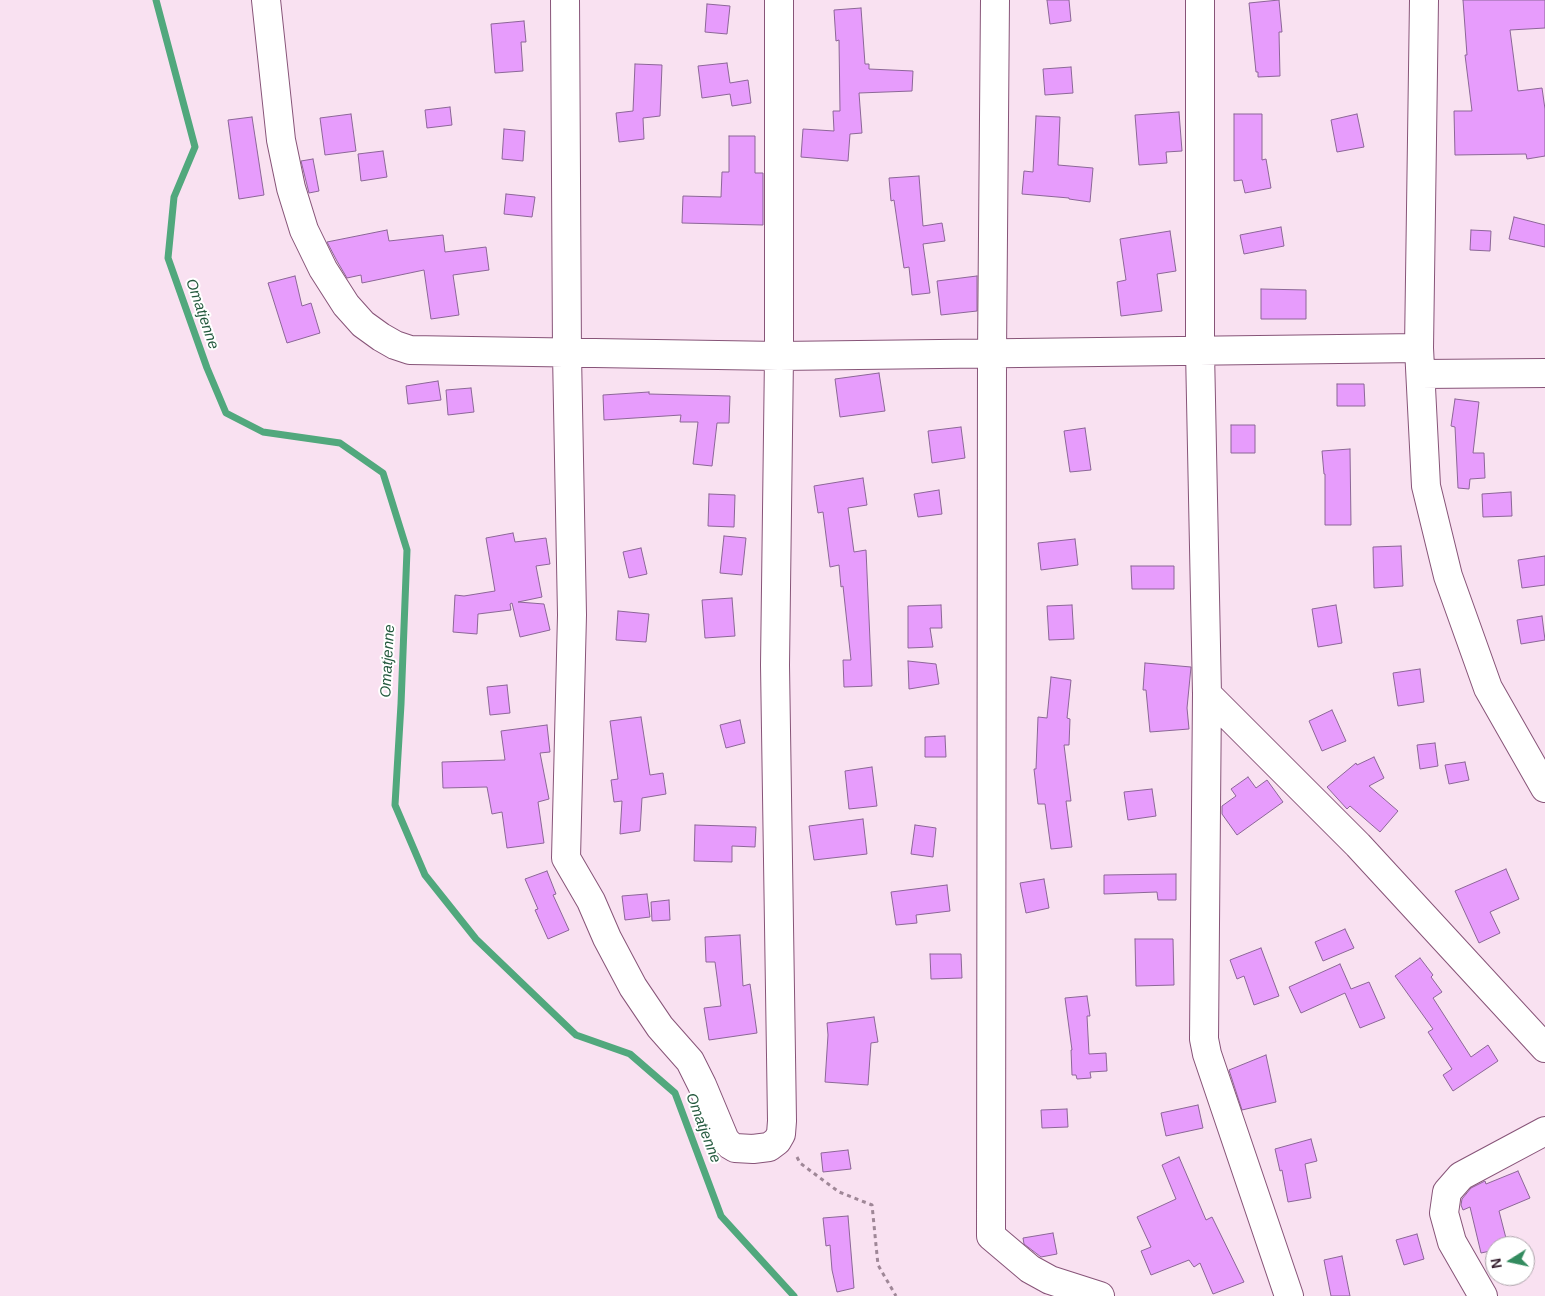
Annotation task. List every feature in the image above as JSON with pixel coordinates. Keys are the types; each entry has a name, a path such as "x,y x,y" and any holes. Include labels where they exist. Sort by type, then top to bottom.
{"street":[{"path":"266,0 281,140 291,188 304,230 324,269 346,305 363,324 381,337 395,345 410,350 779,356 1419,348"},
{"path":"565,0 567,354 572,616 566,858 591,901 607,938 633,987 660,1028 690,1062 702,1085 725,1140 735,1148 753,1149 769,1146 777,1141 781,1134 782,1121 775,665 779,356 779,0"},
{"path":"995,0 992,353 991,1236 1030,1269 1050,1280 1100,1296"},
{"path":"1200,0 1200,351 1207,694 1204,1040 1207,1054 1289,1296"},
{"path":"1424,0 1419,348 1426,486 1448,576 1488,688 1545,788"},
{"path":"1421,374 1545,373"},
{"path":"1207,694 1358,845 1545,1048"},
{"path":"1483,1296 1452,1242 1444,1213 1447,1192 1461,1176 1545,1131"}],"path":[{"path":"781,1134 800,1163 839,1192 872,1205 878,1266 896,1296"}],"building":[{"path":"1047,0 1069,0 1071,21 1050,24"},
{"path":"1279,0 1282,32 1279,32 1280,76 1258,77 1249,3"},
{"path":"1463,0 1545,0 1545,28 1510,30 1518,91 1542,88 1545,109 1545,156 1527,159 1526,154 1455,155 1454,111 1472,111 1465,55 1467,55"},
{"path":"707,4 730,6 727,34 705,32"},
{"path":"861,8 865,64 869,64 869,69 913,71 912,91 859,93 862,133 850,134 848,161 801,157 803,129 834,131 833,111 840,111 839,40 836,41 834,10"},
{"path":"524,21 526,42 521,42 523,71 495,73 491,24"},
{"path":"727,63 730,83 748,80 751,103 732,106 730,94 702,98 698,66"},
{"path":"635,64 662,65 660,116 643,118 644,139 619,142 616,113 633,111"},
{"path":"1071,67 1073,93 1045,95 1043,69"},
{"path":"450,107 452,125 427,128 425,110"},
{"path":"1179,112 1182,151 1166,152 1167,163 1139,165 1135,115"},
{"path":"351,114 356,151 325,155 320,118"},
{"path":"1234,114 1262,114 1262,160 1266,159 1271,188 1245,193 1242,180 1234,181"},
{"path":"1357,114 1364,147 1337,152 1331,120"},
{"path":"1036,116 1060,117 1058,165 1093,168 1090,202 1069,198 1022,194 1024,171 1033,172"},
{"path":"252,117 264,195 239,199 228,120"},
{"path":"504,129 525,131 523,161 502,159"},
{"path":"729,136 755,136 755,173 763,173 763,225 682,223 683,196 721,197 722,172 729,172"},
{"path":"383,151 387,177 361,181 358,154"},
{"path":"313,159 319,191 309,193 301,161"},
{"path":"919,176 923,226 942,223 945,241 923,244 930,293 912,295 909,267 904,268 894,200 891,201 889,178"},
{"path":"506,194 535,197 532,217 504,214"},
{"path":"1514,217 1545,225 1545,247 1509,239"},
{"path":"1281,227 1284,246 1244,254 1240,235"},
{"path":"387,230 389,241 443,235 445,252 486,247 489,270 453,275 459,315 431,319 424,270 362,283 361,275 347,278 327,242"},
{"path":"1471,230 1491,231 1490,251 1470,250"},
{"path":"1170,231 1176,271 1157,274 1162,311 1121,316 1117,282 1126,280 1120,239"},
{"path":"295,276 302,306 311,303 320,333 287,343 268,283"},
{"path":"977,276 977,311 941,315 937,281"},
{"path":"1261,289 1306,290 1306,319 1261,319"},
{"path":"879,373 885,411 840,417 835,379"},
{"path":"438,381 441,400 408,404 406,386"},
{"path":"1337,384 1364,384 1365,406 1337,406"},
{"path":"471,388 474,412 448,415 446,390"},
{"path":"649,392 649,394 730,396 729,423 717,423 712,466 693,464 698,422 680,422 681,415 604,420 603,395"},
{"path":"1455,399 1479,402 1473,453 1484,453 1485,478 1470,479 1469,489 1458,488 1455,427 1451,426"},
{"path":"1231,425 1255,425 1255,453 1231,453"},
{"path":"961,427 965,458 932,463 928,431"},
{"path":"1085,428 1091,470 1070,472 1064,431"},
{"path":"1350,449 1351,525 1325,525 1325,474 1322,451"},
{"path":"863,478 867,505 848,508 854,552 866,550 872,686 844,687 843,660 851,660 843,586 841,587 839,565 830,567 823,512 818,513 814,486"},
{"path":"939,490 942,514 918,517 914,494"},
{"path":"1511,492 1512,516 1483,517 1482,494"},
{"path":"709,494 735,495 734,527 708,526"},
{"path":"513,533 515,542 546,538 550,564 536,566 542,597 518,602 544,604 550,630 520,637 512,603 510,604 511,610 478,614 477,634 453,632 455,595 464,596 495,591 486,538"},
{"path":"724,536 746,538 742,575 720,573"},
{"path":"1075,539 1078,565 1041,570 1038,543"},
{"path":"1401,546 1403,586 1374,588 1373,547"},
{"path":"641,548 647,574 629,578 623,552"},
{"path":"1545,556 1545,585 1522,588 1518,560"},
{"path":"1131,566 1174,566 1174,589 1132,589"},
{"path":"732,598 735,636 705,638 702,600"},
{"path":"941,605 942,628 930,628 933,647 908,648 908,606"},
{"path":"1072,605 1074,639 1049,640 1047,606"},
{"path":"1336,605 1342,643 1318,647 1312,609"},
{"path":"618,611 649,614 646,642 616,640"},
{"path":"1542,616 1545,640 1521,644 1517,620"},
{"path":"908,661 936,664 939,684 909,689"},
{"path":"1145,663 1191,667 1187,708 1189,729 1150,732 1146,690 1143,690"},
{"path":"1420,669 1424,702 1398,706 1393,673"},
{"path":"1051,677 1071,680 1067,718 1070,719 1069,745 1064,745 1071,801 1066,801 1072,847 1051,849 1045,804 1038,804 1034,769 1036,769 1038,717 1047,718"},
{"path":"507,685 510,713 490,715 487,687"},
{"path":"1332,710 1346,741 1322,751 1309,721"},
{"path":"641,717 650,775 663,773 666,794 642,798 640,831 620,834 622,801 614,802 611,780 618,779 610,721"},
{"path":"740,720 745,743 726,748 720,725"},
{"path":"547,725 550,752 540,753 549,799 538,802 544,843 507,848 502,812 492,814 487,787 443,788 442,762 505,760 501,731"},
{"path":"945,736 946,757 925,757 925,737"},
{"path":"1435,743 1438,766 1420,769 1417,745"},
{"path":"1374,757 1384,778 1369,786 1398,811 1380,832 1350,806 1347,809 1327,787 1356,763 1357,765"},
{"path":"1465,762 1469,780 1449,784 1445,765"},
{"path":"872,767 877,806 849,809 845,771"},
{"path":"1248,777 1256,788 1267,780 1283,802 1237,835 1222,814 1222,806 1236,796 1231,789"},
{"path":"1152,789 1156,816 1128,820 1124,792"},
{"path":"863,819 867,854 814,860 809,826"},
{"path":"695,825 756,827 755,847 732,846 732,862 694,861"},
{"path":"915,825 936,828 933,857 911,854"},
{"path":"1506,869 1519,899 1490,912 1500,933 1479,943 1455,891"},
{"path":"547,871 556,894 553,895 569,930 548,939 535,910 538,909 525,879"},
{"path":"1176,874 1176,900 1158,900 1157,892 1104,894 1104,875"},
{"path":"1044,879 1049,908 1026,913 1020,883"},
{"path":"947,885 950,911 916,915 917,923 896,925 891,892"},
{"path":"647,894 650,917 625,920 622,896"},
{"path":"669,900 670,920 652,921 651,902"},
{"path":"1345,929 1354,948 1323,961 1315,942"},
{"path":"740,935 743,986 750,984 757,1033 709,1040 704,1008 721,1006 715,962 706,962 705,937"},
{"path":"1135,939 1173,939 1174,985 1136,986"},
{"path":"1261,948 1279,996 1254,1005 1244,976 1237,979 1230,960"},
{"path":"930,954 961,954 962,978 931,979"},
{"path":"1420,958 1433,975 1431,977 1442,992 1433,998 1471,1057 1488,1045 1498,1061 1453,1091 1443,1075 1452,1069 1428,1032 1433,1029 1395,976"},
{"path":"1340,964 1351,989 1369,982 1385,1018 1360,1028 1345,993 1301,1013 1289,987"},
{"path":"1087,996 1090,1016 1087,1016 1089,1054 1106,1053 1107,1071 1090,1072 1091,1078 1077,1079 1076,1075 1072,1075 1072,1050 1065,998"},
{"path":"874,1017 878,1042 871,1043 868,1085 825,1082 827,1023"},
{"path":"1266,1055 1276,1102 1242,1110 1229,1070"},
{"path":"1198,1105 1203,1128 1166,1136 1161,1113"},
{"path":"1067,1109 1068,1127 1042,1128 1041,1110"},
{"path":"1311,1139 1317,1161 1305,1164 1311,1198 1288,1202 1282,1170 1280,1171 1275,1149"},
{"path":"848,1150 851,1169 823,1172 821,1153"},
{"path":"1179,1157 1206,1220 1212,1217 1244,1282 1213,1294 1200,1263 1194,1267 1189,1260 1151,1275 1141,1251 1151,1247 1137,1217 1176,1199 1162,1165"},
{"path":"1518,1171 1530,1198 1499,1211 1505,1236 1485,1236 1485,1252 1481,1253 1470,1207 1463,1210 1461,1205 1462,1199 1471,1188 1485,1181 1486,1184"},
{"path":"848,1216 854,1288 837,1292 832,1270 830,1245 826,1246 823,1218"},
{"path":"1053,1233 1057,1254 1041,1257 1024,1244 1023,1238"},
{"path":"1417,1234 1424,1259 1404,1265 1396,1240"},
{"path":"1342,1256 1350,1296 1331,1296 1324,1260"}],"waterway":[{"name":"Omatjenne","path":"156,0 195,147 174,197 168,258 207,368 226,413 263,432 340,443 383,473 407,550 395,805 425,875 476,939 576,1035 630,1054 675,1093 721,1216 794,1296"}]}
